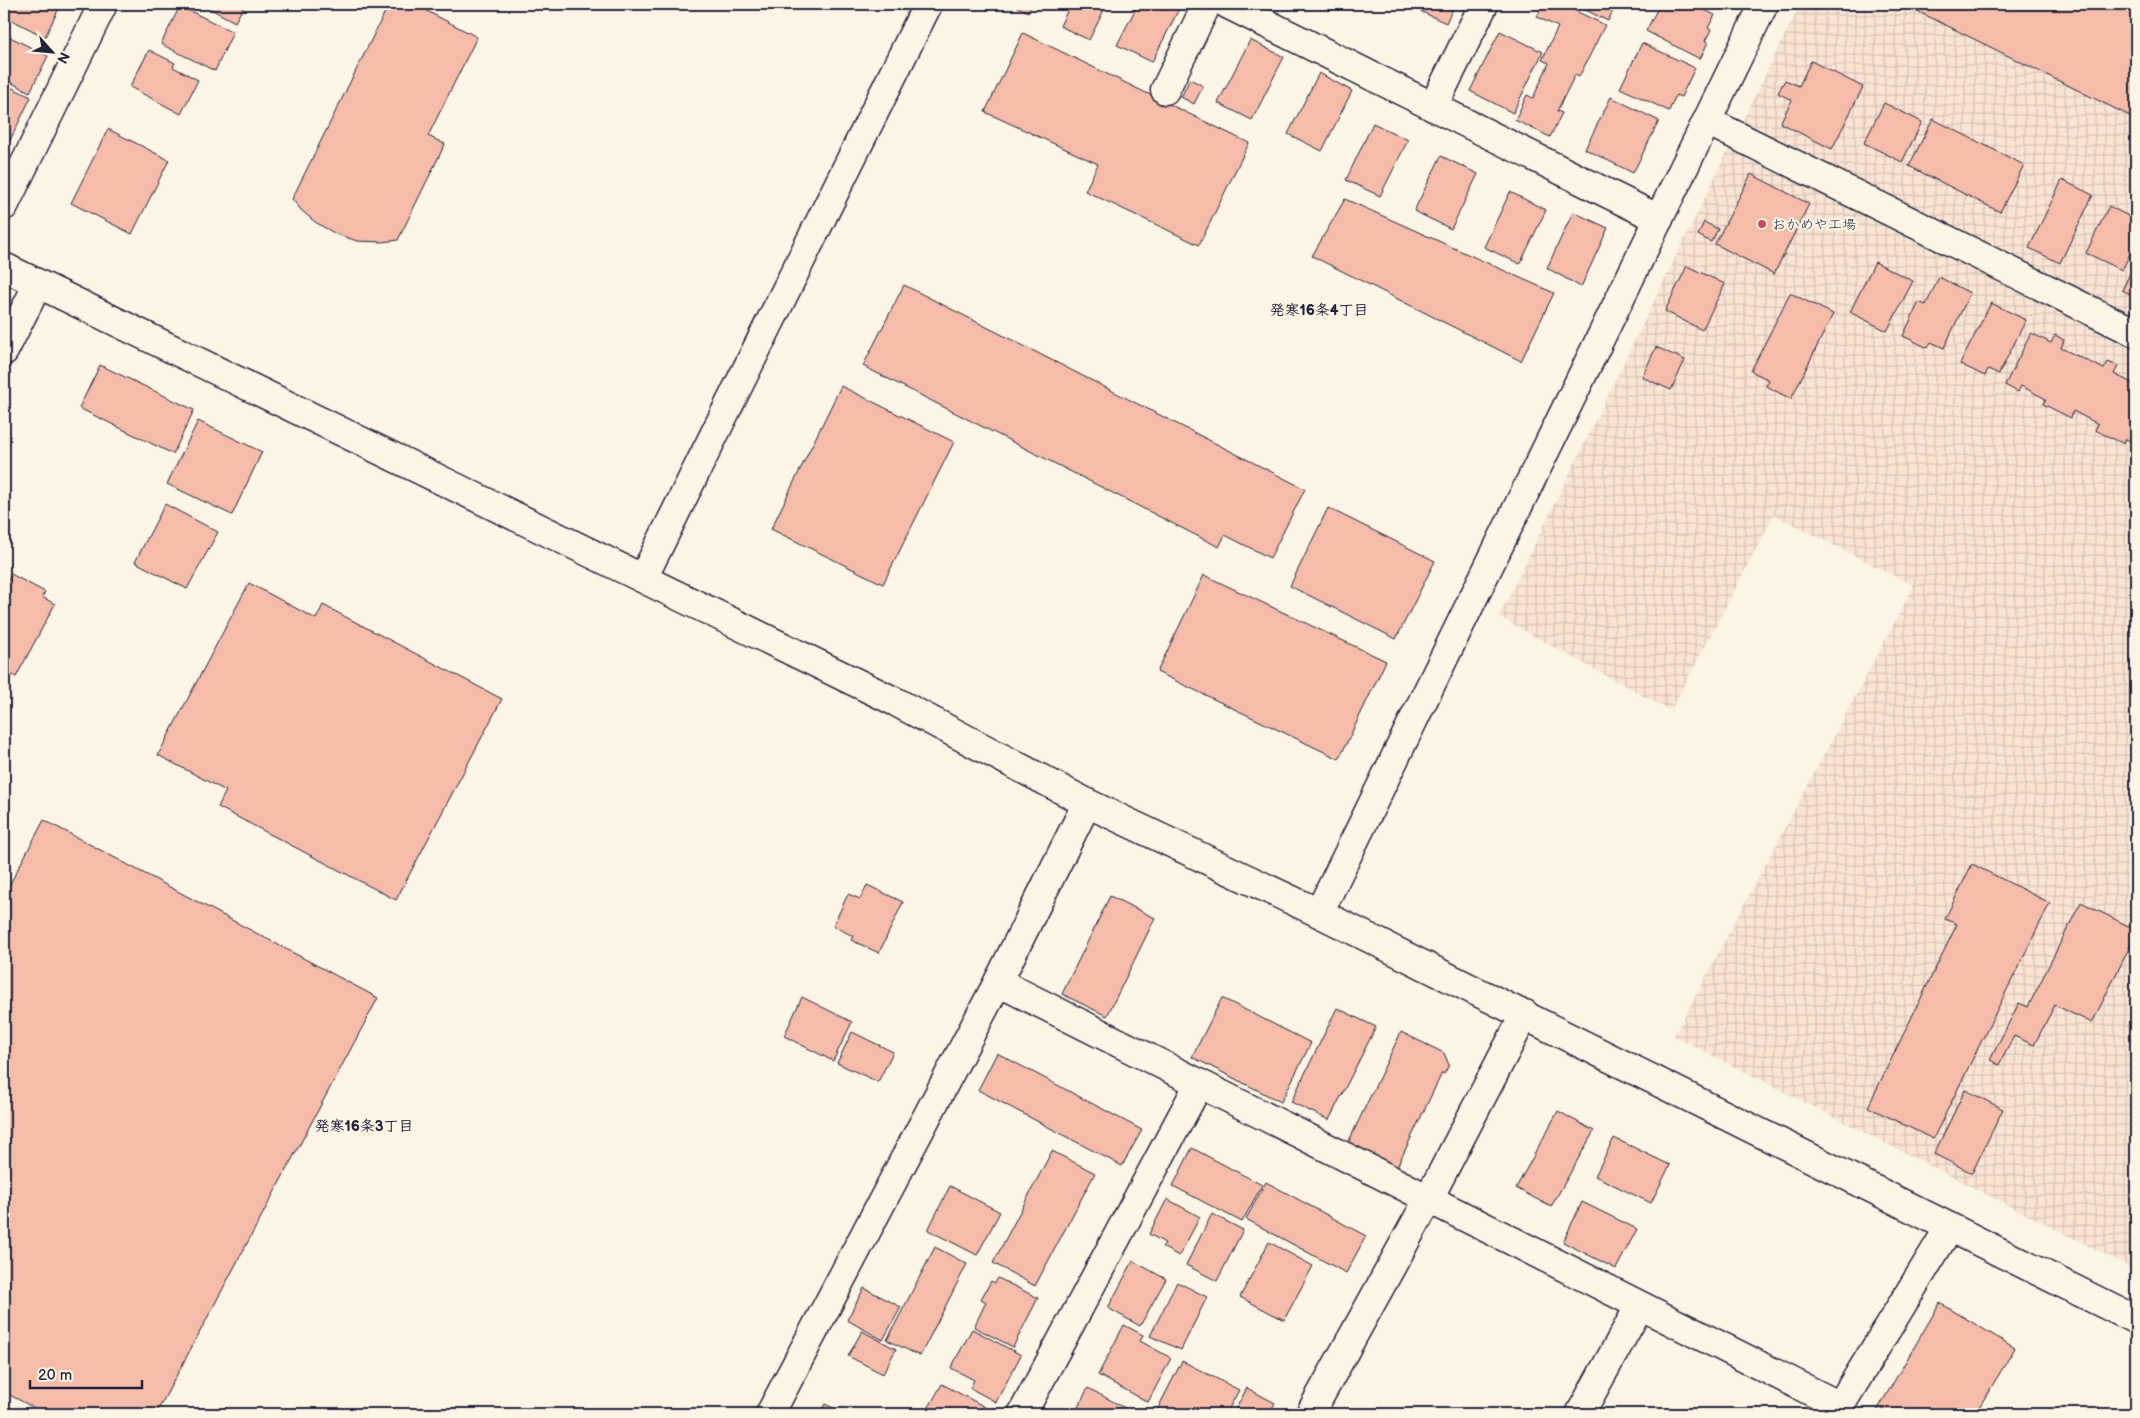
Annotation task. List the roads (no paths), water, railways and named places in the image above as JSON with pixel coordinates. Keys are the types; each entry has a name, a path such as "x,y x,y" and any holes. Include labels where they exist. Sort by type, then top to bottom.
{"street":[{"path":"4,206 103,4"},
{"path":"643,578 928,4"},
{"path":"1165,90 1207,4"},
{"path":"1227,4 1659,220"},
{"path":"1433,107 1484,4"},
{"path":"1320,913 1764,4"},
{"path":"1707,121 2136,333"},
{"path":"4,267 896,702 1087,803 1320,913 1525,1014 1948,1228 2136,1320"},
{"path":"4,351 38,284"},
{"path":"770,1414 998,982 1087,803"},
{"path":"998,982 1838,1410 1948,1228"},
{"path":"1310,1414 1428,1200 1525,1014"},
{"path":"1022,1414 1199,1084"},
{"path":"1580,1414 1639,1307"}],"place":[{"name":"おかめや工場","path":"1762,224"}],"district":[{"name":"発寒16条4丁目","path":"1319,310"},
{"name":"発寒16条3丁目","path":"364,1126"}]}
